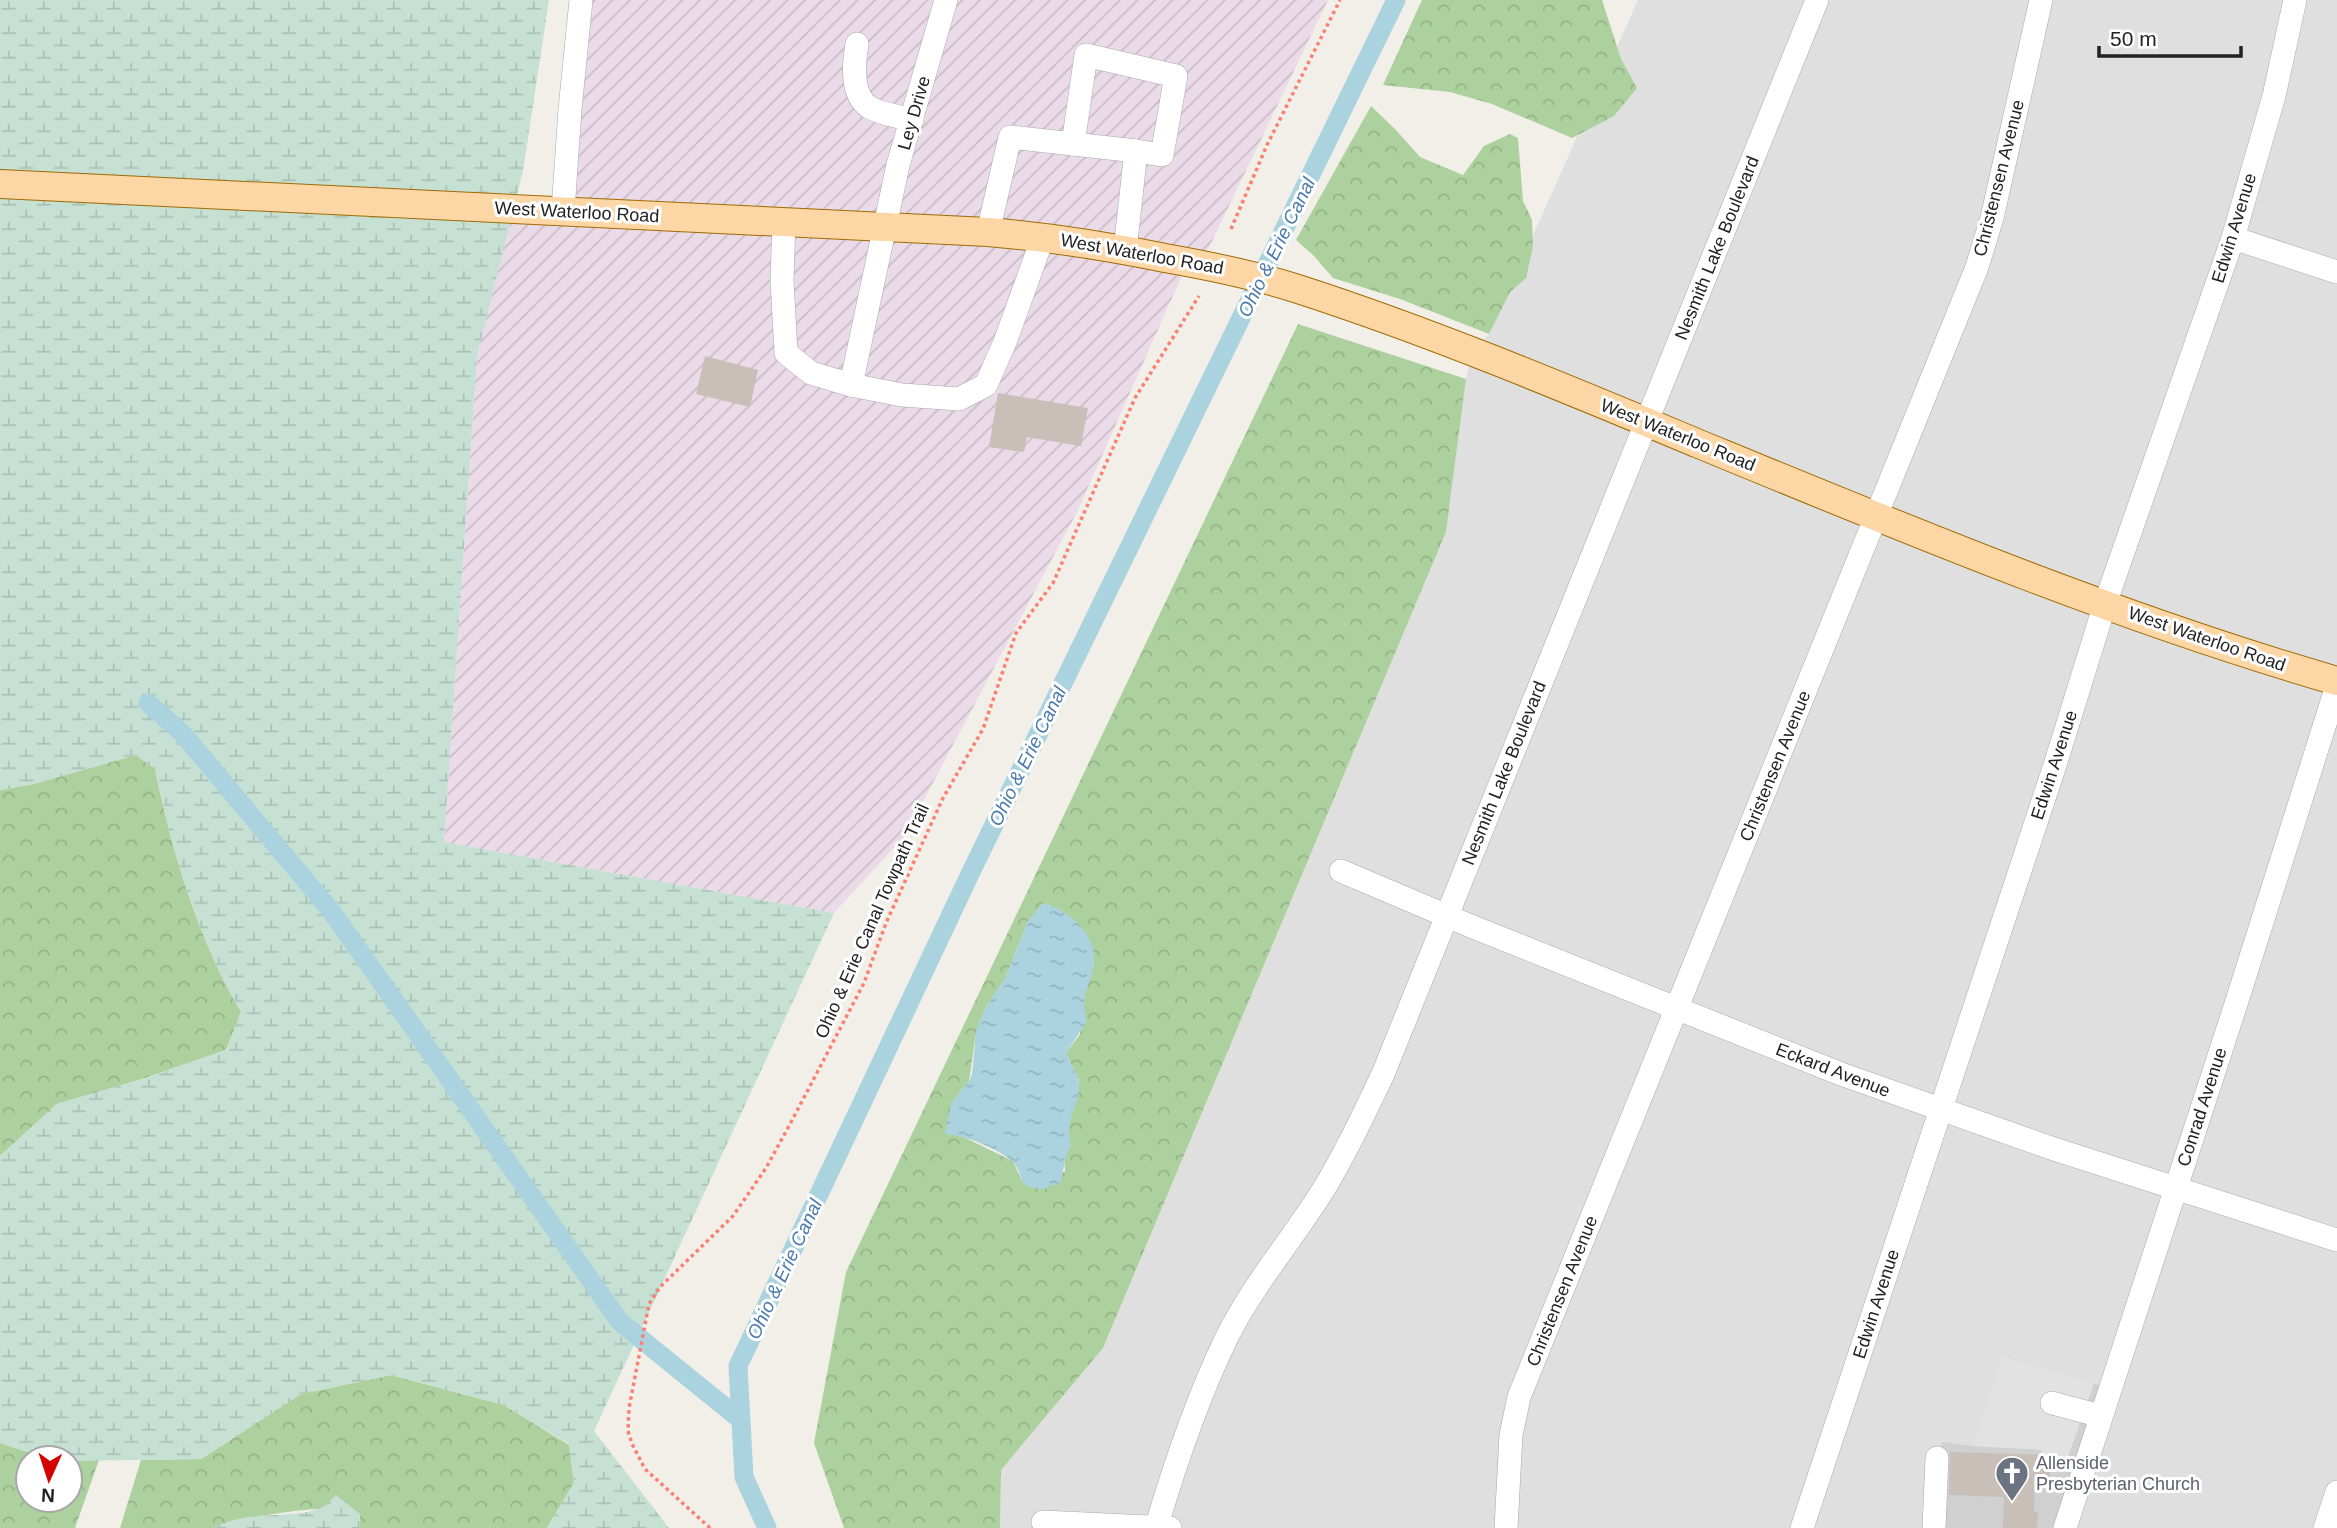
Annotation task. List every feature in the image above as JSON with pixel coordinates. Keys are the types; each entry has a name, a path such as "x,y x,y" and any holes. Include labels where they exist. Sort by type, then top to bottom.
{"main road":[{"name":"West Waterloo Road","path":"0,184 988,232 1043,237 1226,269 1296,288 1453,344 1876,516 2105,604 2337,684"}],"street":[{"path":"564,211 569,109 581,0"},
{"name":"Ley Drive","path":"851,385 898,165 946,0"},
{"name":"Nesmith Lake Boulevard","path":"1156,1528 1175,1466 1226,1339 1252,1293 1324,1188 1353,1138 1384,1074 1817,0"},
{"name":"Christensen Avenue","path":"1506,1528 1511,1435 1519,1397 1986,243 2041,0"},
{"name":"Edwin Avenue","path":"1802,1528 2055,765 2105,604 2232,238 2274,96 2295,0"},
{"path":"857,44 853,68 859,93 868,107 912,120"},
{"path":"988,232 1010,137 1162,155 1176,76 1086,55 1073,144"},
{"path":"1125,250 1136,151"},
{"path":"784,221 782,280 786,353 811,373 902,396 959,399 986,385 1005,342 1043,237"},
{"path":"2232,238 2337,272"},
{"name":"Conrad Avenue","path":"2065,1528 2337,684"},
{"name":"Eckard Avenue","path":"1341,871 1446,916 1841,1074 2054,1149 2337,1240"},
{"path":"2052,1403 2101,1416"},
{"path":"1934,1528 1937,1458"},
{"path":"2325,1528 2337,1492"},
{"path":"1043,1522 1170,1528"}],"path":[{"path":"1231,229 1267,145 1340,0"},
{"name":"Ohio & Erie Canal Towpath Trail","path":"710,1528 645,1469 628,1431 629,1408 648,1310 660,1287 733,1216 750,1194 784,1137 859,994 886,923 943,799 983,729 1016,633 1053,583 1131,407 1199,296"}],"shaded area":[{"path":"581,0 1328,0 1201,264 1188,262 1077,512 904,837 834,913 444,842 477,356 512,208 563,211"},
{"path":"1638,0 2337,0 2337,1528 1000,1528 1001,1470 1103,1348 1446,532 1472,351 1489,334"},
{"path":"2002,1356 2110,1388 2065,1528 1940,1528 1942,1442 1972,1446"},
{"path":"2002,1356 2094,1383 2068,1457 2041,1455 2042,1450 1972,1446"}],"green space":[{"path":"0,0 549,0 523,171 477,356 444,842 834,913 594,1431 669,1528 547,1528 574,1483 569,1444 504,1405 391,1375 301,1394 201,1459 84,1461 84,1444 14,1444 14,1447 0,1443 0,1156 57,1104 226,1050 241,1012 212,955 188,894 155,769 136,755 33,784 0,790"},
{"path":"1422,0 1602,0 1621,59 1637,88 1614,116 1572,138 1492,104 1450,92 1383,85"},
{"path":"1371,106 1420,157 1463,175 1484,146 1510,134 1518,138 1523,201 1532,220 1533,246 1526,278 1510,292 1489,334 1400,299 1333,278 1296,240"},
{"path":"1298,324 1466,379 1446,532 1103,1348 1001,1470 1000,1528 844,1528 814,1443 846,1272","holes":["1028,921 1094,961 1084,991 1080,1034 1066,1053 1079,1081 1067,1130 1071,1145 1064,1155 1065,1172 1022,1181 1013,1161 957,1134 951,1104 969,1081 976,1033 985,1009 1005,979"]},
{"path":"136,755 155,769 188,894 212,955 241,1012 226,1050 57,1104 0,1156 0,790 33,784"},
{"path":"391,1375 504,1405 569,1445 574,1483 547,1528 359,1528 360,1514 320,1509 249,1518 215,1528 120,1528 141,1460 201,1459 301,1394"},
{"path":"0,1443 14,1447 14,1514 80,1514 75,1528 0,1528"},
{"path":"99,1460 84,1502 84,1461"},
{"path":"336,1495 360,1514 359,1528 215,1528 238,1519 319,1509"}],"water":[{"path":"1043,903 1062,911 1079,924 1094,952 1093,970 1084,1003 1087,1021 1066,1053 1079,1084 1069,1126 1071,1145 1059,1185 1050,1185 1045,1189 1024,1183 1016,1165 997,1151 945,1134 951,1104 972,1074 976,1032 985,1009 1005,979 1028,921"}],"building":[{"path":"705,356 758,370 750,407 696,394"},
{"path":"998,393 1088,408 1081,446 1027,437 1024,452 989,447"},
{"path":"1950,1452 2050,1455 2050,1478 2035,1478 2034,1512 2038,1512 2037,1528 2003,1528 2004,1497 1949,1495"}],"waterway":[{"name":"Ohio & Erie Canal","path":"767,1528 744,1477 738,1366 970,874 1396,0"},
{"path":"148,703 182,733 332,912 620,1322 741,1420"}],"place":[{"name":"Allenside Presbyterian Church","path":"2012,1503"}]}
